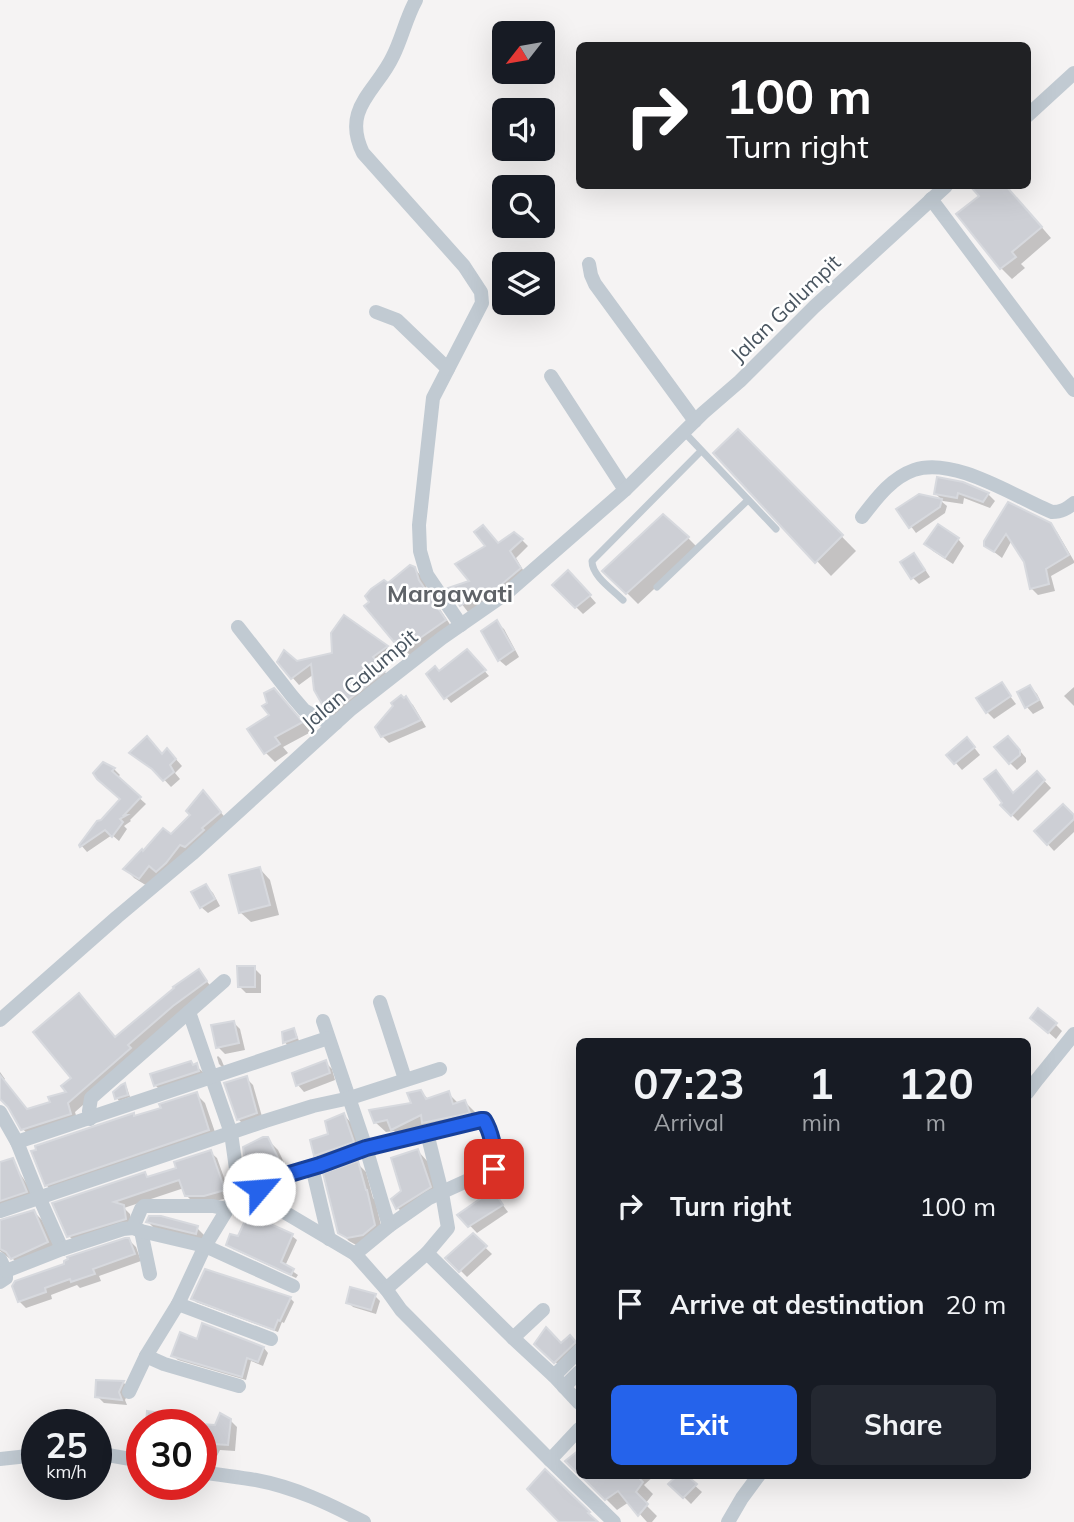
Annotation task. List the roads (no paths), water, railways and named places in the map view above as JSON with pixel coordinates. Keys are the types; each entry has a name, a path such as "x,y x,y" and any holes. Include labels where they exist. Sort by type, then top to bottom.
{"street":[{"path":"416,0 392,58 360,106 356,129 363,153 464,266 482,293 482,303 433,398 419,525 419,551 427,575 460,625"},
{"path":"1031,112 1074,73"},
{"name":"Jalan Galumpit","path":"0,1020 117,916 192,854 336,723 417,657 508,592 625,490 814,307 943,189"},
{"path":"931,199 1074,390"},
{"path":"589,264 595,284 695,421"},
{"path":"376,312 397,320 448,369"},
{"path":"551,376 625,490"},
{"path":"862,517 884,490 913,470 926,467 958,470 975,476 1052,512 1065,510 1074,503"},
{"path":"238,627 304,710 319,719 336,723"},
{"path":"90,1118 91,1098 224,981"},
{"path":"380,1002 405,1079"},
{"path":"130,1392 146,1356 178,1304 205,1245 239,1189 231,1133 189,1012"},
{"path":"323,1021 350,1098 389,1226"},
{"path":"1031,1088 1074,1034"},
{"path":"17,1142 328,1038"},
{"path":"0,1211 313,1106 350,1098 440,1069"},
{"path":"0,1112 17,1142 62,1249"},
{"path":"253,1197 276,1178 366,1148 482,1120 487,1126 494,1151 496,1164 493,1169 429,1198 355,1254"},
{"path":"386,1289 427,1253 447,1228 442,1193 426,1133"},
{"path":"312,1167 329,1238"},
{"path":"239,1189 279,1209 355,1254 401,1310 614,1522"},
{"path":"150,1274 137,1230 142,1207 213,1206 227,1209"},
{"path":"2,1271 123,1229 205,1245 293,1286"},
{"path":"427,1253 576,1400"},
{"path":"178,1304 271,1339"},
{"path":"513,1338 543,1310"},
{"path":"146,1356 239,1386"},
{"path":"559,1382 576,1356"},
{"path":"559,1382 576,1374"},
{"path":"550,1460 576,1432"},
{"path":"0,1459 21,1457"},
{"path":"217,1474 258,1480 298,1492 364,1522"},
{"path":"728,1522 757,1479"}],"lane":[{"path":"683,432 776,529"},
{"path":"623,600 592,567 592,561 701,451"},
{"path":"657,587 748,500"}],"district":[{"name":"Margawati","path":"450,593"}]}
